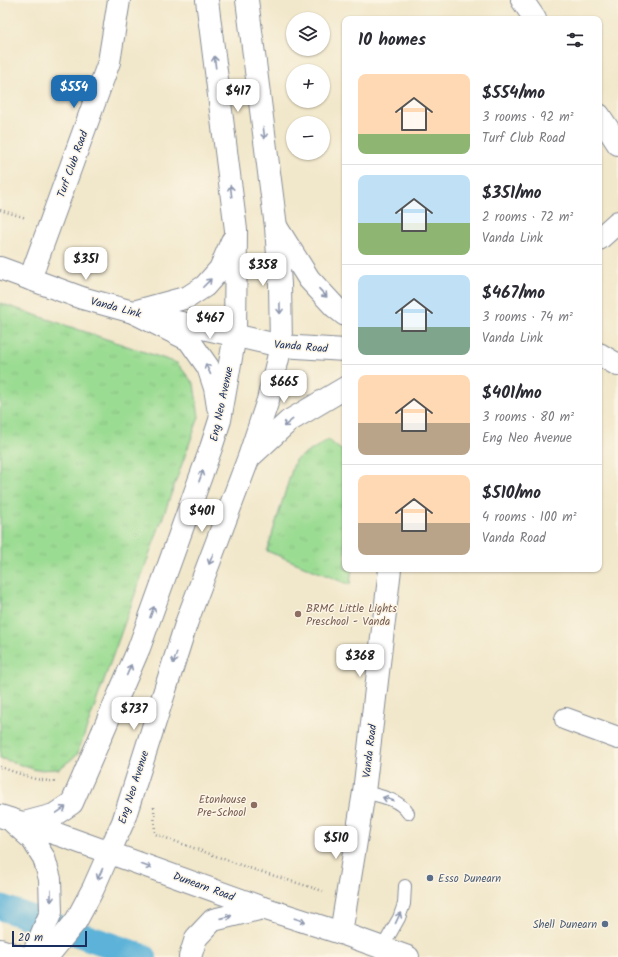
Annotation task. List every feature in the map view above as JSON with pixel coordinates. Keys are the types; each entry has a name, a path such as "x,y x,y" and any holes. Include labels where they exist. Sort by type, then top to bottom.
{"main road":[{"name":"Turf Club Road","path":"30,279 109,62 119,0"},
{"name":"Eng Neo Avenue","path":"11,819 54,815 72,803 139,648 212,448 220,420 235,335 236,230 207,0"},
{"name":"Eng Neo Avenue","path":"49,945 76,921 110,853 123,822 187,621 249,457 268,400 281,346 280,284 276,227 247,0"},
{"path":"522,0 533,16"},
{"path":"602,120 618,144"},
{"path":"602,236 618,222"},
{"path":"276,227 309,279 342,313"},
{"path":"133,312 188,297 205,286 220,269 236,230"},
{"name":"Vanda Link","path":"0,268 82,298 133,312 235,335"},
{"path":"133,312 189,340 208,367 215,388 220,420"},
{"name":"Vanda Road","path":"235,335 281,346 342,350"},
{"path":"602,356 618,365"},
{"path":"249,457 289,421 342,390"},
{"name":"Vanda Road","path":"341,933 364,792 390,572"},
{"path":"566,719 618,738"},
{"path":"11,819 32,839 44,858 50,879 51,912 49,945 32,957"},
{"name":"Dunearn Road","path":"11,819 263,908 341,933 408,957"},
{"path":"193,947 213,920 263,908"},
{"path":"0,950 21,957"}],"lane":[{"path":"364,792 394,800 404,806 408,812"},
{"path":"382,948 399,918 404,904 405,886"}],"path":[{"path":"0,767 35,779 59,782"},
{"path":"154,806 155,834 246,867 324,891"}],"green space":[{"path":"0,303 177,363 194,384 199,417 77,755 59,769 36,770 0,758"},
{"path":"328,440 342,451 342,572 352,572 350,585 267,551 295,460"}],"waterway":[{"path":"0,907 144,957"}],"place":[{"name":"BRMC Little Lights Preschool - Vanda","path":"298,614"},
{"name":"Etonhouse Pre-School","path":"254,805"},
{"name":"Esso Dunearn","path":"430,878"},
{"name":"Shell Dunearn","path":"605,924"}]}
